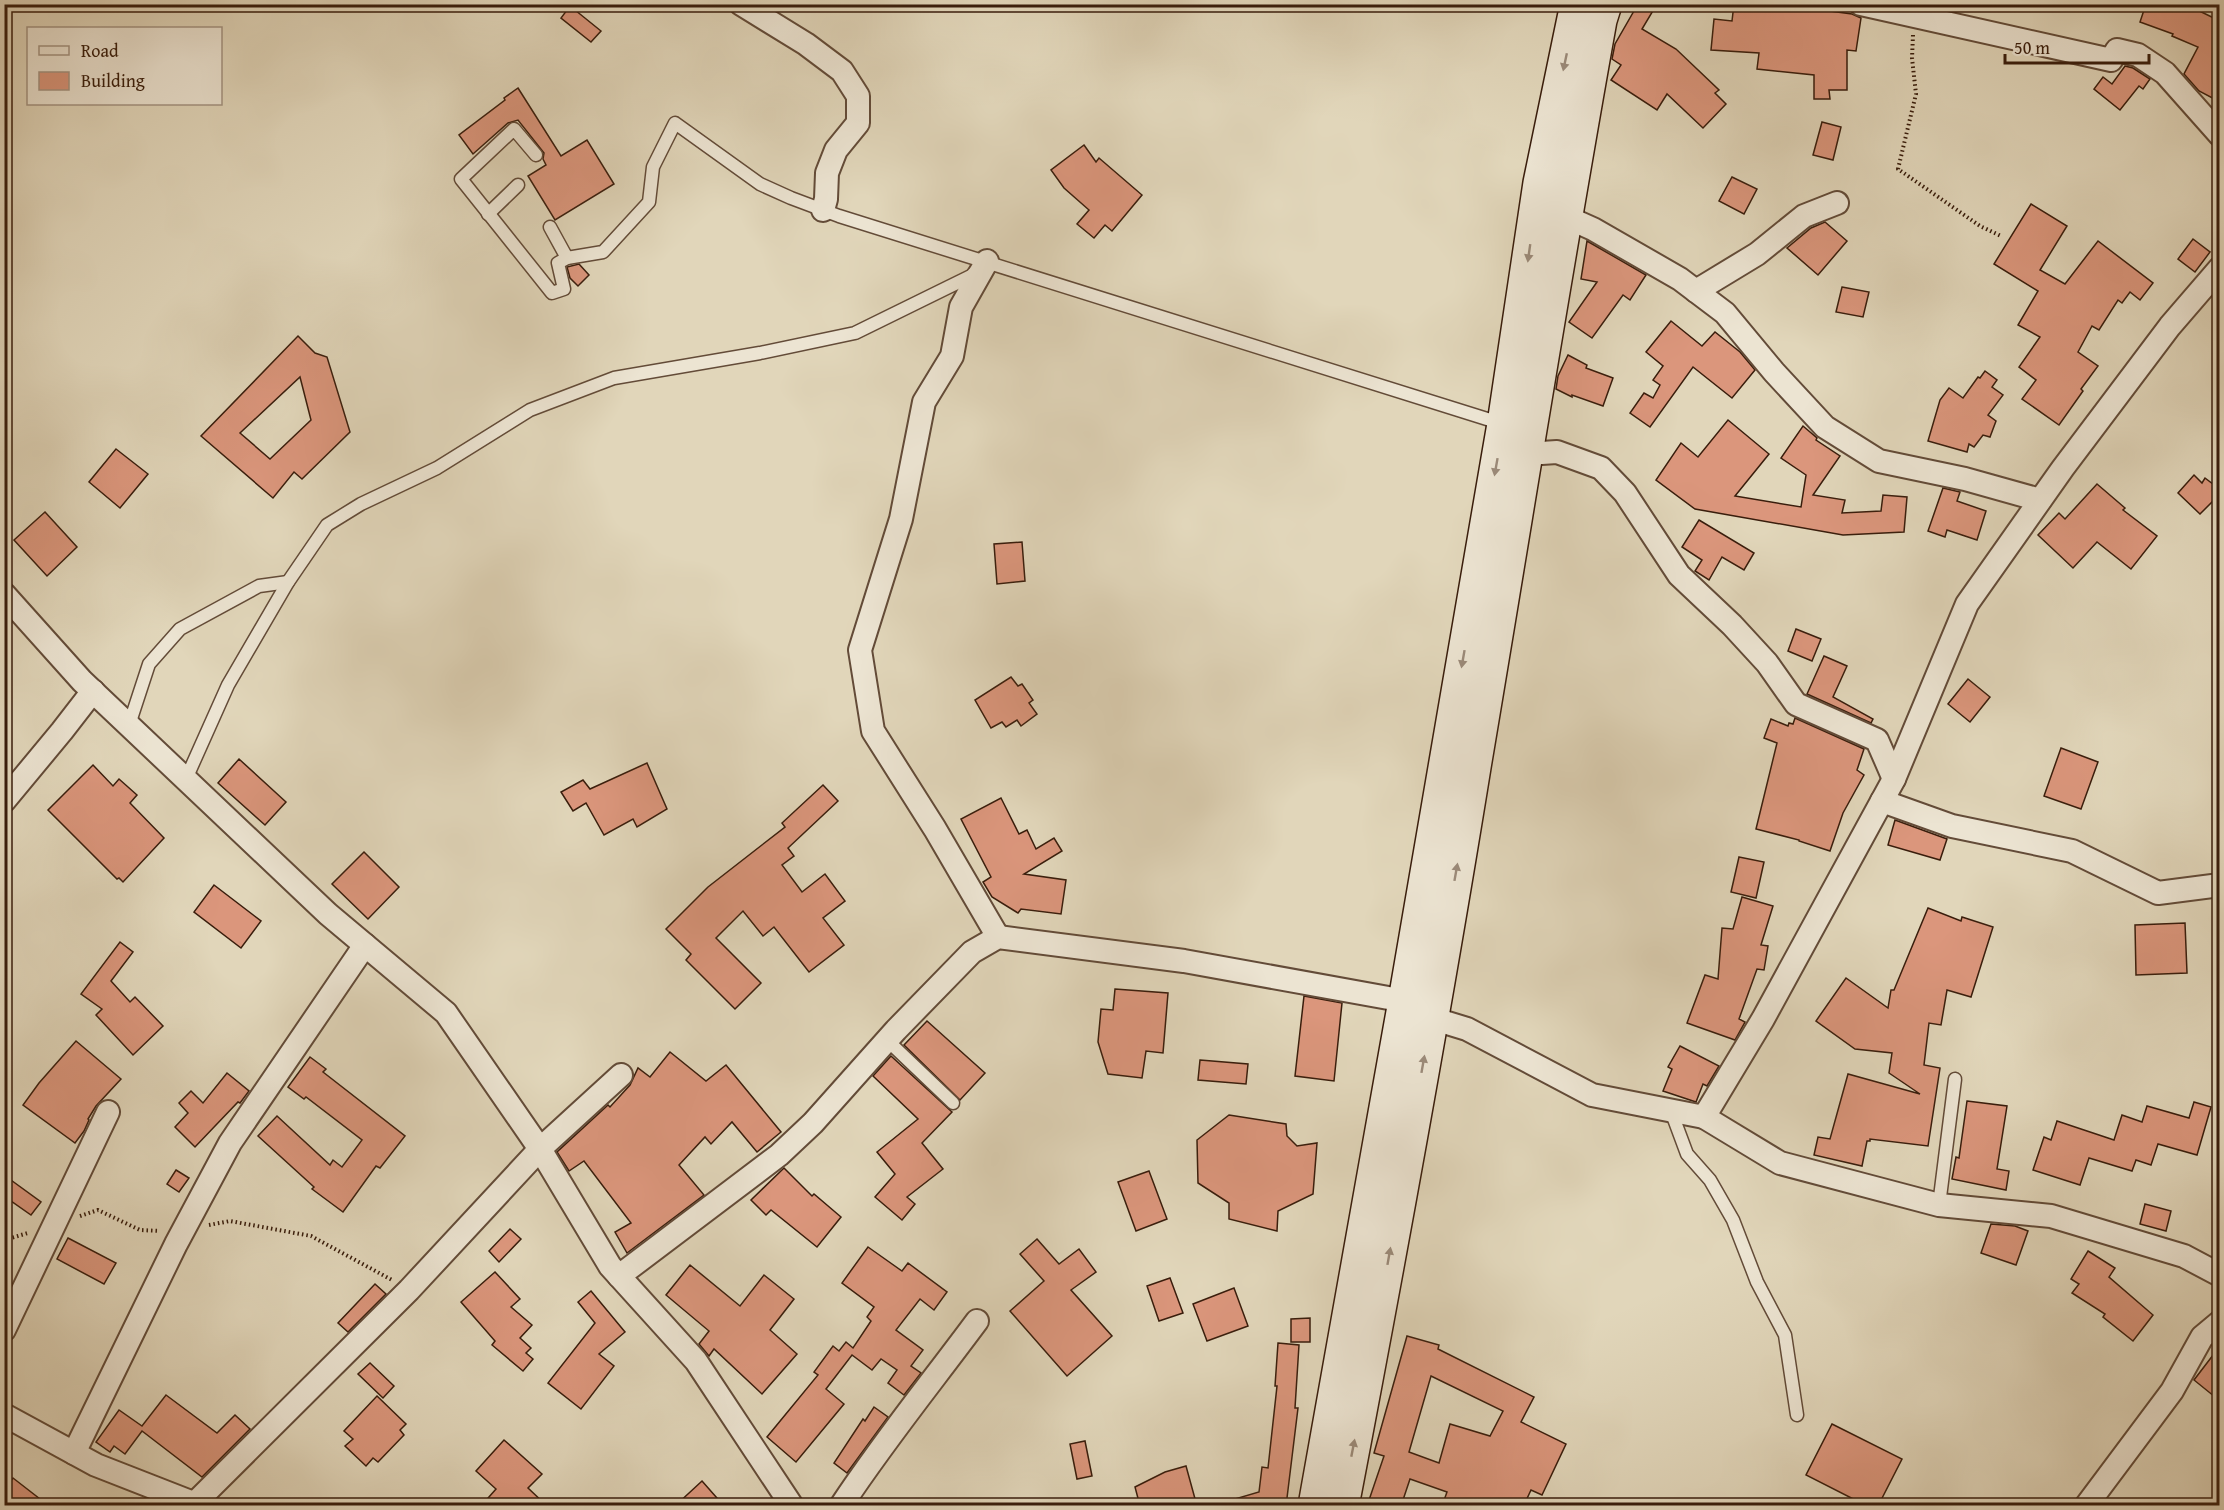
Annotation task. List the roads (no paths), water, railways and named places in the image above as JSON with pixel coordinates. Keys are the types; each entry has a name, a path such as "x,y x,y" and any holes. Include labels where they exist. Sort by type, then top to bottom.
{"main road":[{"path":"1342,1506 1383,1293 1418,1010 1540,183 1577,4"},
{"path":"1315,1506 1418,1010 1526,454 1564,216 1600,20 1605,4"}],"street":[{"path":"741,4 842,71 858,96 858,123 836,150 827,173 826,199 823,210"},
{"path":"1861,4 2111,60 2117,50 2138,55 2165,73 2220,135"},
{"path":"1696,291 1757,254 1804,216 1837,203"},
{"path":"1564,216 1593,229 1680,279 1725,313 1774,372 1825,427 1879,461 1965,479 2040,500"},
{"path":"987,261 961,308 952,356 924,402 902,519 860,650 873,731 935,829 998,937"},
{"path":"1704,1117 1763,1019 1894,779 1967,604 2040,500 2170,326 2220,268"},
{"path":"1526,454 1557,452 1601,468 1625,493 1679,575 1732,625 1767,663 1796,704 1877,740 1894,779"},
{"path":"4,594 93,691 328,914 446,1013 540,1149 610,1266 696,1361 792,1506"},
{"path":"4,801 93,691"},
{"path":"1882,801 1952,826 2072,851 2158,892 2220,885"},
{"path":"619,1276 779,1155 813,1123 887,1040 972,951 998,937 1184,962 1418,1010 1467,1029 1593,1095 1704,1117 1780,1163 1939,1205 2051,1216 2184,1256 2220,1275"},
{"path":"74,1453 183,1229 230,1143 365,945"},
{"path":"4,1415 96,1465 186,1503 409,1290 540,1149 621,1075"},
{"path":"4,1330 108,1112"},
{"path":"841,1506 885,1440 917,1402 977,1321"},
{"path":"2086,1506 2172,1391 2202,1337 2220,1322"}],"lane":[{"path":"536,156 514,129 461,179 552,292 564,289 558,263 567,258 603,252 649,202 653,167 675,123 760,184 823,210 1504,424"},
{"path":"488,214 518,185"},
{"path":"550,227 567,258"},
{"path":"186,779 228,685 288,582 327,525 361,504 437,468 530,410 614,378 759,353 855,333 971,276 987,261"},
{"path":"129,725 149,664 180,629 260,586 288,582"},
{"path":"887,1040 953,1103"},
{"path":"1939,1205 1955,1078"},
{"path":"1671,1111 1686,1154 1710,1180 1733,1220 1757,1282 1785,1335 1797,1415"}]}
